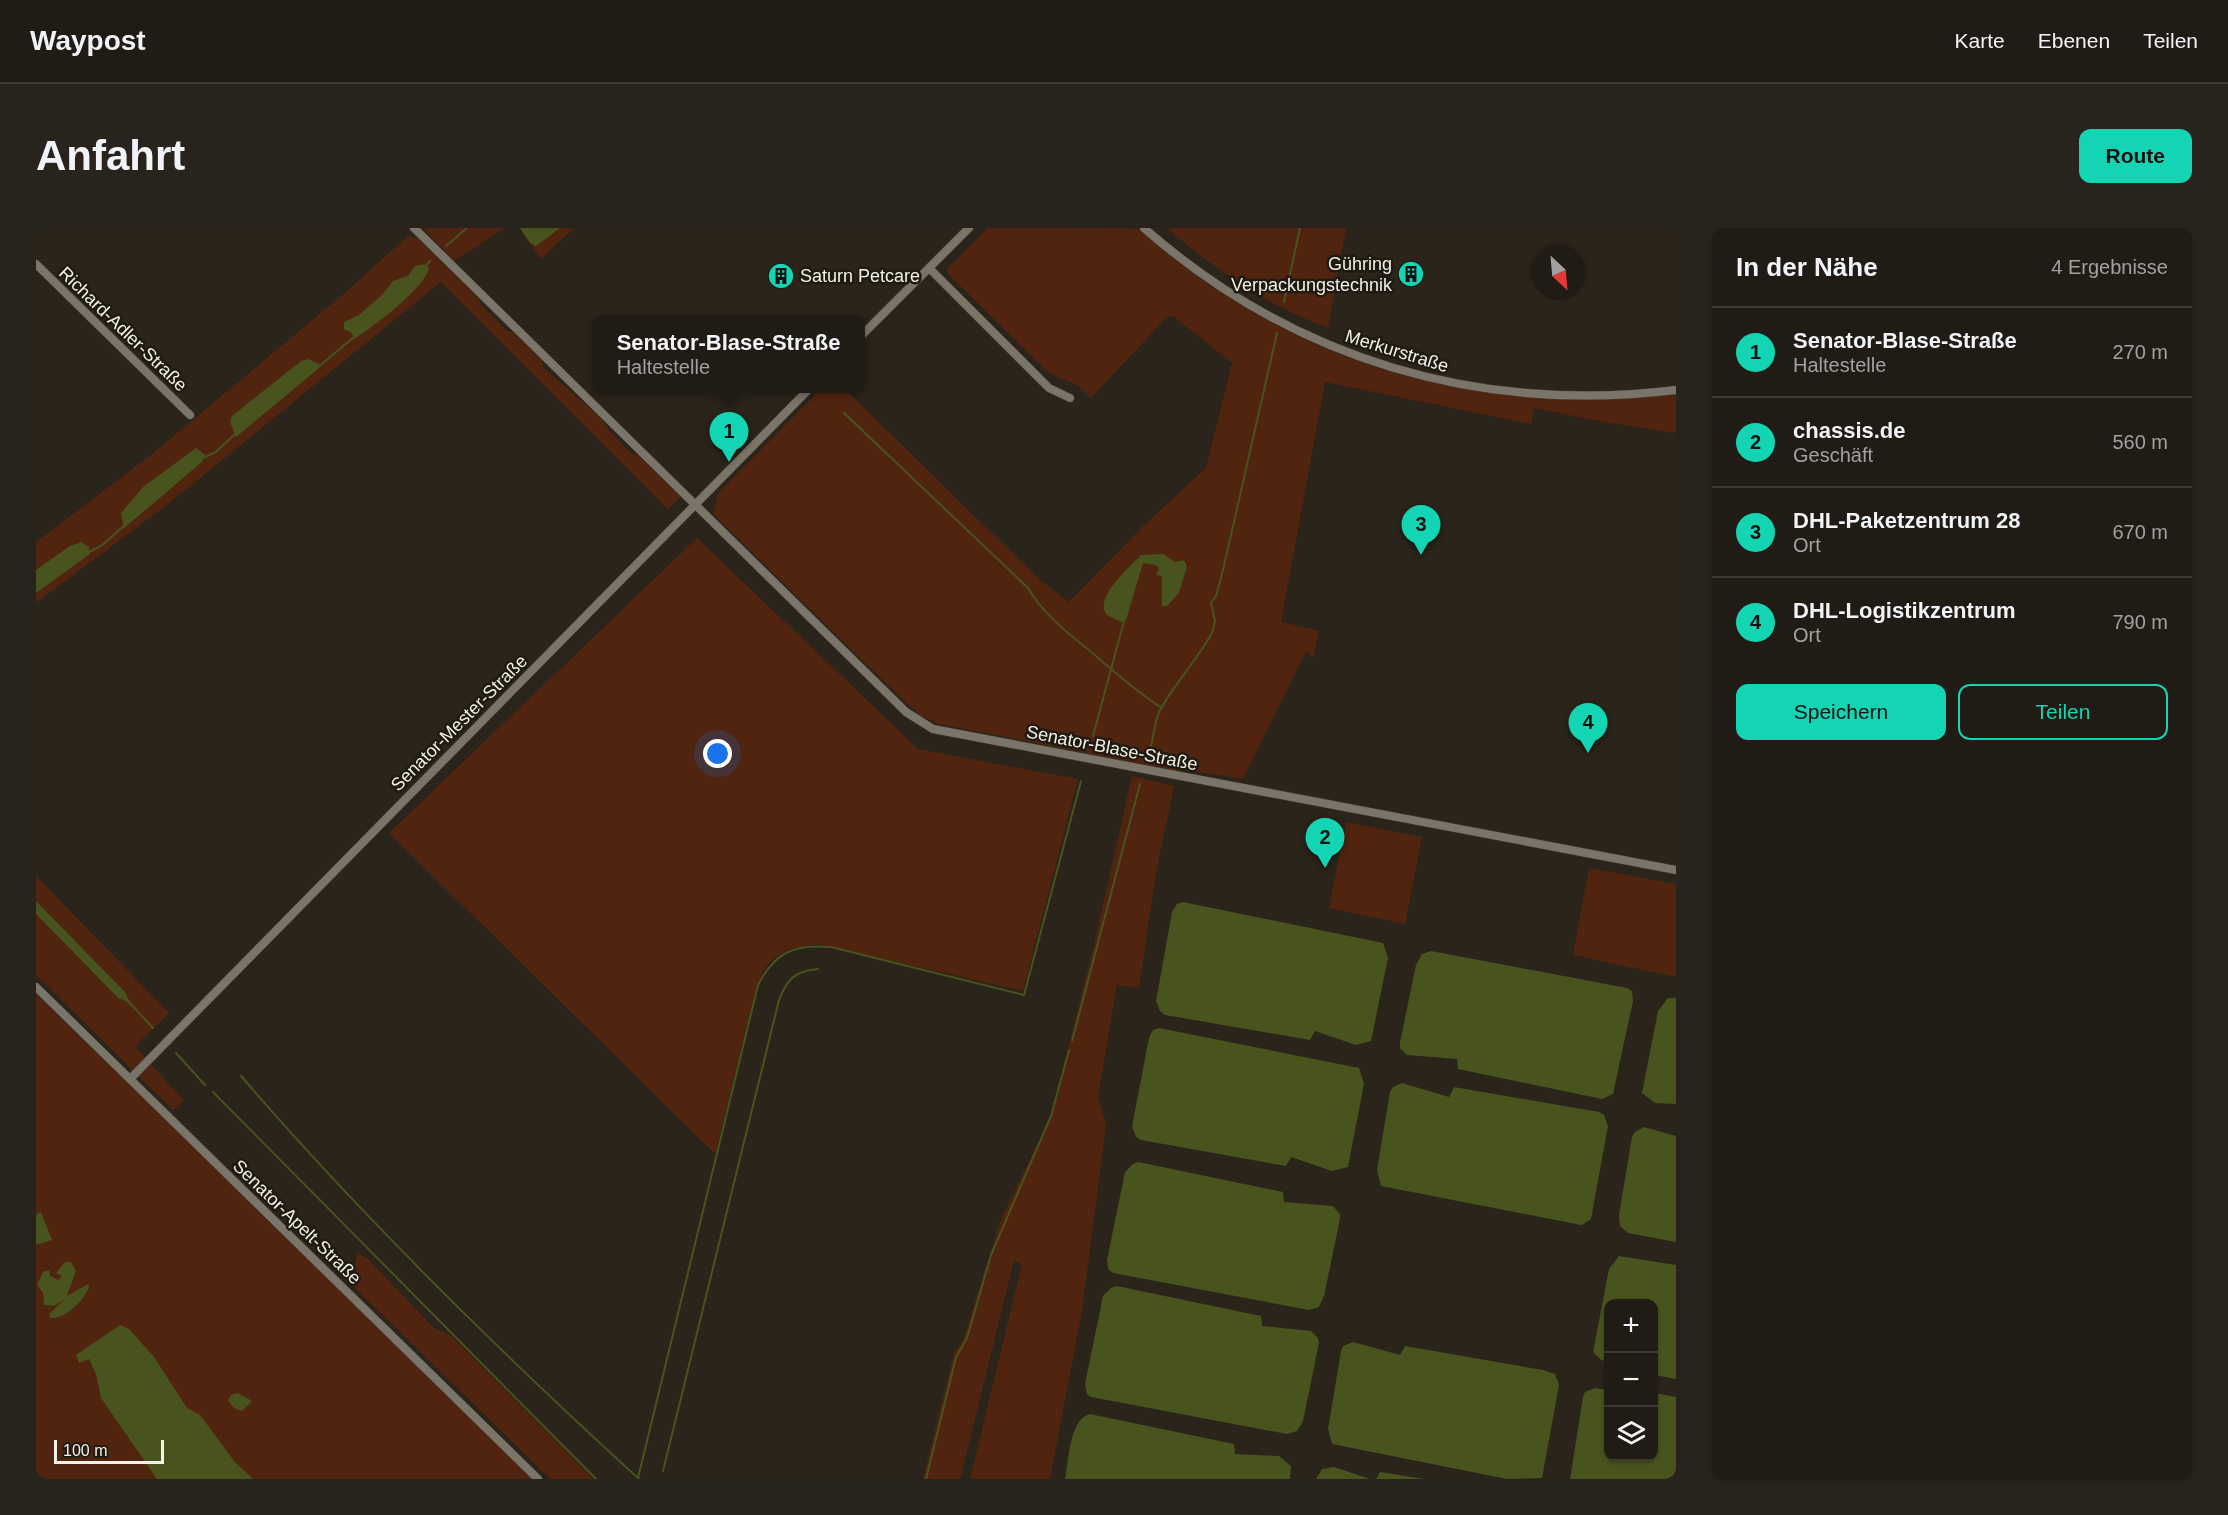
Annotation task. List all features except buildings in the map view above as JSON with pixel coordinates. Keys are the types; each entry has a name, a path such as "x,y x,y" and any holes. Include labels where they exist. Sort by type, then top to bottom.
{"street":[{"name":"Senator-Blase-Straße","path":"414,228 906,712 933,729 1676,870"},
{"path":"865,332 969,228"},
{"name":"Merkurstraße","path":"1144,228 1209,280 1267,316 1328,345 1401,371 1464,386 1541,395 1608,397 1676,390"},
{"name":"Richard-Adler-Straße","path":"36,264 190,415"},
{"path":"929,268 1049,388 1070,398"},
{"name":"Senator-Mester-Straße","path":"130,1078 805,393"},
{"name":"Senator-Apelt-Straße","path":"36,987 538,1479"}],"shaded area":[{"path":"423,228 505,228 454,261"},
{"path":"519,228 574,228 541,259"},
{"path":"520,228 560,228 536,246 530,243"},
{"path":"988,228 1137,229 1193,274 1236,302 1287,330 1339,354 1393,372 1448,385 1504,394 1561,399 1619,399 1676,394 1676,433 1534,408 1531,424 1325,382 1281,622 1319,631 1313,658 1306,651 1243,779 1178,769 1177,771 939,724 921,716 898,695 713,514 718,493 814,393 849,393 1039,579 1069,602 1143,526 1206,468 1232,363 1173,316 1167,317 1091,398 1079,386 1049,373 948,274 947,269"},
{"path":"1167,228 1346,228 1328,328 1285,309 1243,286"},
{"path":"408,236 418,239 480,300 481,305 508,332 513,332 542,361 543,367 604,421 605,426 632,454 638,455 681,497 668,509 441,282 167,505 36,603 36,542 152,454 340,297"},
{"path":"424,264 429,268 418,286 385,317 354,339 352,333 344,329 344,322 359,315 382,295 393,281 408,276 415,266"},
{"path":"308,359 319,364 318,369 236,437 230,422 232,416 301,361"},
{"path":"196,448 205,455 202,462 124,528 121,513 143,487"},
{"path":"697,538 918,749 1078,779 1023,991 818,944 789,949 775,957 764,969 757,985 715,1154 389,833"},
{"path":"81,542 89,547 90,554 36,593 36,570 70,546"},
{"path":"1163,554 1175,562 1184,560 1187,566 1179,593 1167,606 1162,606 1162,576 1156,575 1159,569 1156,565 1143,563 1126,620 1121,622 1107,615 1104,608 1105,600 1122,575 1141,555"},
{"path":"1132,776 1174,786 1156,873 1139,988 1117,985 1098,1097 1106,1125 1082,1311 1050,1479 970,1479 1022,1264 1014,1261 960,1479 923,1479 954,1353 963,1340 1001,1219 1051,1116 1090,962"},
{"path":"1346,822 1422,837 1405,924 1329,908"},
{"path":"1589,868 1676,884 1676,977 1573,955"},
{"path":"36,876 169,1013 135,1046 184,1101 173,1110 36,975 36,914 118,998 130,1003 125,992 36,901"},
{"path":"36,901 125,992 130,1003 118,998 36,914"},
{"path":"1183,902 1383,943 1388,958 1371,1041 1356,1045 1315,1031 1310,1040 1165,1015 1160,1011 1156,1001 1172,912 1177,904"},
{"path":"1431,951 1627,988 1632,991 1633,1001 1613,1094 1602,1099 1458,1069 1457,1059 1407,1055 1400,1048 1400,1042 1416,965 1422,954"},
{"path":"36,994 533,1479 36,1479"},
{"path":"1668,998 1676,998 1676,1104 1655,1103 1642,1093 1658,1011"},
{"path":"1159,1028 1359,1068 1364,1084 1348,1167 1332,1171 1291,1157 1286,1166 1141,1140 1136,1137 1132,1126 1149,1038 1153,1030"},
{"path":"1402,1083 1449,1097 1454,1087 1599,1112 1604,1115 1608,1126 1591,1219 1582,1225 1381,1186 1377,1170 1390,1092 1393,1087"},
{"path":"1644,1127 1676,1136 1676,1242 1628,1233 1620,1226 1619,1215 1632,1137 1635,1132"},
{"path":"1138,1162 1283,1192 1284,1202 1333,1206 1340,1214 1340,1219 1324,1296 1319,1307 1309,1310 1113,1273 1108,1269 1107,1260 1125,1172"},
{"path":"41,1212 52,1240 36,1245 36,1215"},
{"path":"357,1252 369,1260 434,1328 452,1336 593,1479 550,1479 352,1285"},
{"path":"1619,1256 1676,1265 1676,1379 1658,1376 1658,1299 1604,1299 1604,1361 1593,1352 1609,1269"},
{"path":"65,1262 71,1262 76,1271 67,1296 88,1284 89,1287 83,1298 68,1312 56,1318 50,1318 49,1314 65,1299 54,1306 44,1305 43,1293 37,1285 43,1272 49,1270 50,1276 58,1280 62,1276 56,1273"},
{"path":"1117,1286 1261,1316 1262,1326 1311,1331 1318,1338 1319,1343 1303,1421 1297,1431 1287,1434 1091,1397 1087,1394 1085,1384 1103,1296 1111,1288"},
{"path":"120,1325 129,1329 154,1357 187,1408 200,1415 235,1462 253,1479 157,1479 101,1398 96,1374 89,1359 79,1363 76,1355"},
{"path":"1353,1342 1400,1355 1405,1346 1555,1374 1559,1385 1542,1478 1507,1479 1332,1444 1328,1429 1341,1351 1343,1346"},
{"path":"1595,1388 1604,1389 1604,1461 1658,1461 1658,1394 1676,1397 1676,1479 1570,1479 1585,1392"},
{"path":"238,1393 252,1401 242,1411 234,1408 228,1400 231,1395"},
{"path":"1090,1414 1234,1444 1235,1454 1279,1456 1291,1466 1290,1479 1065,1479 1074,1432 1083,1417"},
{"path":"1334,1467 1370,1479 1316,1479 1322,1469"},
{"path":"1380,1472 1424,1479 1376,1479"}],"waterway":[{"path":"446,246 467,228"},
{"path":"1284,302 1300,228"},
{"path":"424,268 430,261"},
{"path":"1147,758 1161,708 1212,633 1215,621 1211,603 1216,596 1223,570 1277,333"},
{"path":"317,368 354,337"},
{"path":"844,413 1028,588 1042,608 1059,625 1144,696 1162,708"},
{"path":"203,458 216,452 236,433"},
{"path":"89,552 101,546 125,525"},
{"path":"1093,736 1124,621"},
{"path":"638,1478 758,985 764,974 779,958 796,949 831,947 1024,995 1081,781"},
{"path":"1072,1041 1140,784"},
{"path":"663,1471 779,1000 793,977 818,969"},
{"path":"128,1001 153,1028"},
{"path":"926,1479 956,1357 967,1338 991,1255 1051,1116 1069,1050"},
{"path":"176,1053 205,1085"},
{"path":"241,1076 384,1233 434,1284 535,1383 639,1479"},
{"path":"213,1092 596,1479"}],"place":[{"name":"Gühring Verpackungstechnik","path":"1411,274"},
{"name":"Saturn Petcare","path":"781,276"},
{"name":"Senator-Blase-Straße","path":"729,462"},
{"name":"DHL-Paketzentrum 28","path":"1421,555"},
{"name":"DHL-Logistikzentrum","path":"1588,753"},
{"name":"chassis.de","path":"1325,868"}]}
